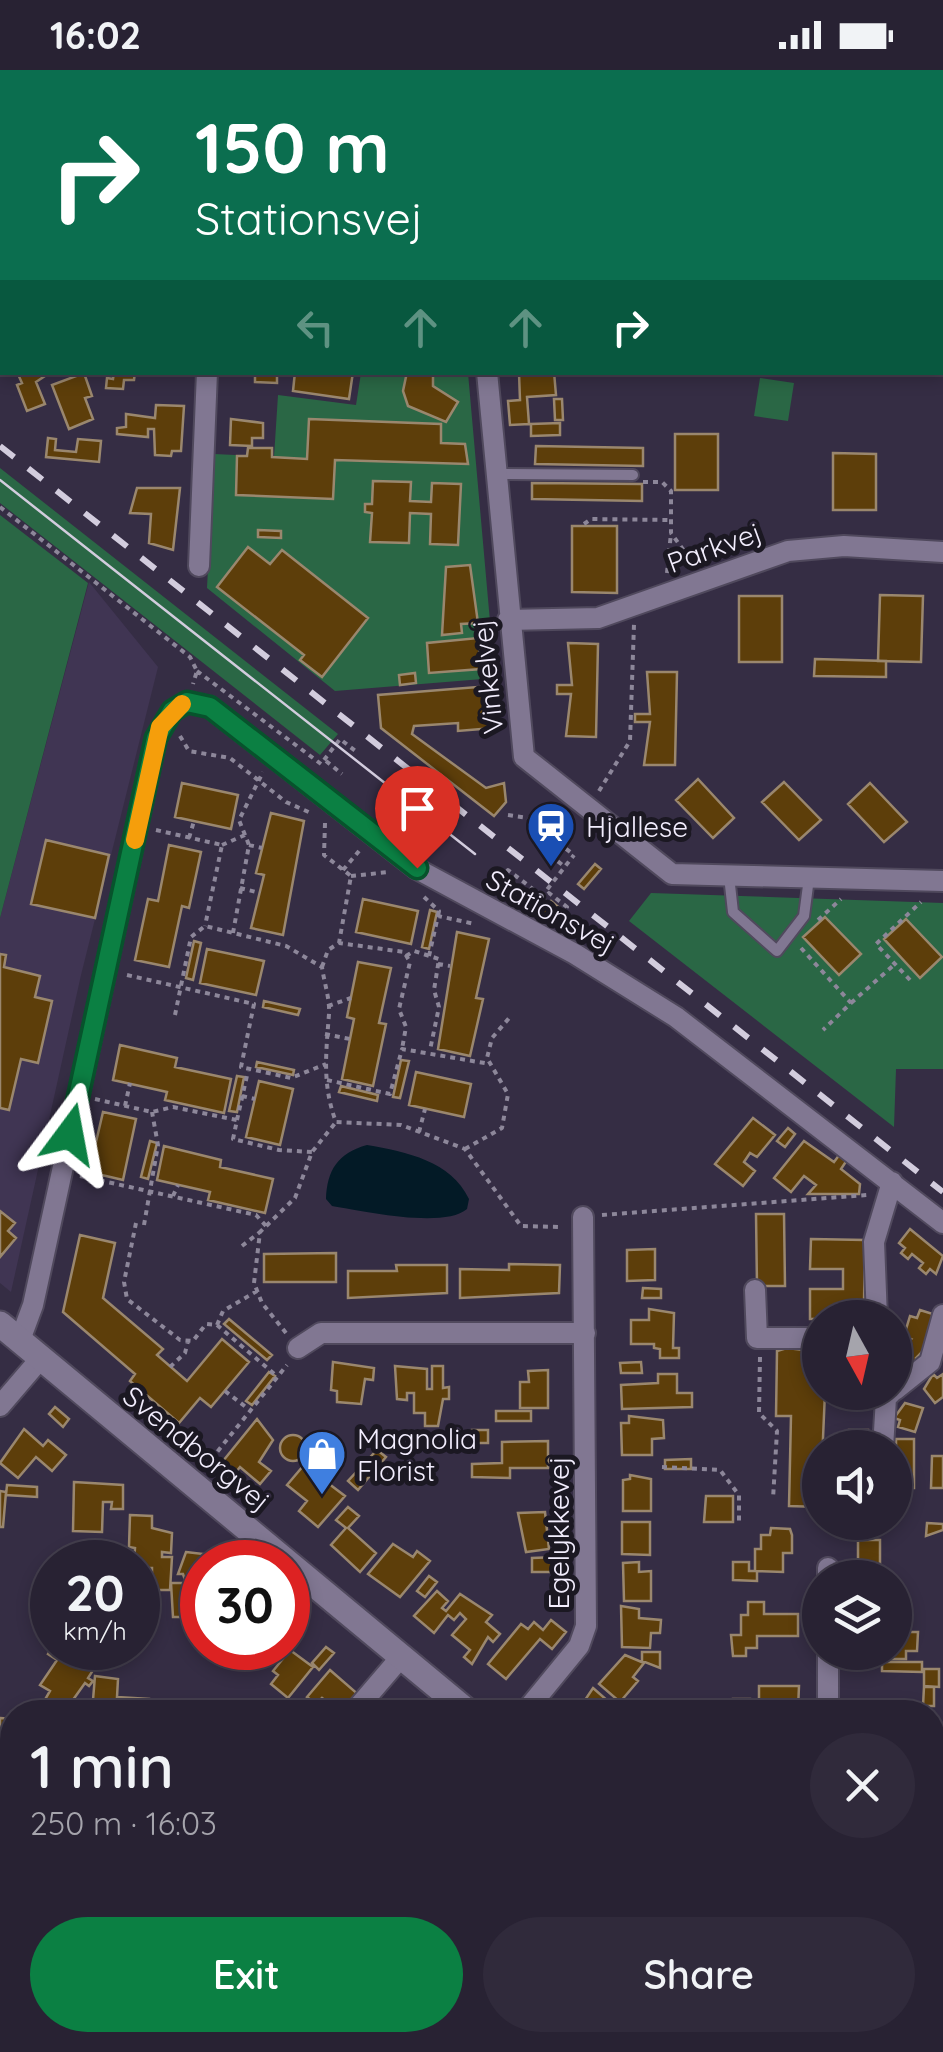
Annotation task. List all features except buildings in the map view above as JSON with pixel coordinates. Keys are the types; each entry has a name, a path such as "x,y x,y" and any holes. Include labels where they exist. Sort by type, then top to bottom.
{"main road":[{"name":"Svendborgvej","path":"10,1332 454,1700"}],"street":[{"path":"199,566 206,375"},
{"name":"Vinkelvej","path":"488,375 508,620 524,757 672,874 943,882"},
{"name":"Parkvej","path":"508,620 598,618 788,551 844,546 943,552"},
{"path":"10,1332 33,1305 160,727 184,704"},
{"name":"Stationsvej","path":"184,704 210,707 417,868 530,929 676,1017 943,1223"},
{"path":"876,1300 874,1242 892,1182"},
{"name":"Egelykkevej","path":"534,1700 579,1646 586,1626 583,1222"},
{"path":"755,1290 756,1338 802,1338"},
{"path":"912,1376 930,1362 943,1315"},
{"path":"298,1348 321,1333 585,1333"},
{"path":"0,1406 41,1358"},
{"path":"364,1700 402,1656"},
{"path":"828,1670 828,1700"}],"lane":[{"path":"496,474 633,475"},
{"path":"729,876 734,912 777,951 804,916 810,878"}],"path":[{"path":"633,475 640,482 662,482 670,491 665,584 669,593"},
{"path":"0,507 190,657 197,671 320,764 340,739 358,753"},
{"path":"584,524 591,519 671,520"},
{"path":"670,533 704,578"},
{"path":"556,841 584,804 602,788 630,741 634,607"},
{"path":"184,704 197,671"},
{"path":"160,727 181,736 190,751 230,758 327,824 324,855 351,876 387,871 402,879"},
{"path":"181,736 191,730"},
{"path":"230,758 231,748"},
{"path":"324,760 342,774"},
{"path":"233,933 249,844 240,820 256,779"},
{"path":"508,815 528,818 574,855 534,905 538,907 550,893 567,908 553,925 541,915 530,929"},
{"path":"188,838 194,821"},
{"path":"138,826 222,845 245,835"},
{"path":"540,828 531,840 565,866"},
{"path":"343,870 373,834"},
{"path":"249,844 262,848"},
{"path":"175,1015 191,937 205,926 222,845"},
{"path":"496,886 508,870 542,896"},
{"path":"339,943 351,876"},
{"path":"809,929 862,879"},
{"path":"910,980 876,944 943,882"},
{"path":"240,888 260,893"},
{"path":"418,888 438,916 488,927"},
{"path":"430,956 438,916"},
{"path":"205,926 286,946 322,967"},
{"path":"372,945 374,936"},
{"path":"795,942 851,1004"},
{"path":"326,1080 390,1094 406,1027 399,1009 410,962 406,956 372,945 339,943 328,950 322,967 328,1006 325,1093 336,1122"},
{"path":"406,956 414,951 439,959 434,990 439,1007 430,1050"},
{"path":"438,964 450,966"},
{"path":"823,1030 894,964"},
{"path":"106,970 254,1004 240,1063 248,1069 291,1078 326,1064"},
{"path":"328,1006 351,998"},
{"path":"439,1007 447,1008"},
{"path":"465,1149 502,1128 508,1094 486,1058 492,1038 510,1018"},
{"path":"325,1034 350,1039"},
{"path":"402,1049 430,1050 490,1064"},
{"path":"248,1069 233,1139 279,1150 312,1152"},
{"path":"124,1106 130,1084"},
{"path":"79,1096 152,1112 183,1107 237,1120"},
{"path":"242,1096 254,1099"},
{"path":"419,1132 425,1109"},
{"path":"144,1225 158,1145 152,1112"},
{"path":"336,1122 401,1125 465,1149 521,1226 740,1202 860,1198 892,1182"},
{"path":"242,1246 295,1198 312,1152 336,1122"},
{"path":"62,1172 230,1207 256,1215 266,1226"},
{"path":"173,1196 178,1185"},
{"path":"136,1223 124,1282 127,1299 180,1340 193,1341 206,1324 217,1325 278,1376"},
{"path":"193,1482 298,1348 262,1304 257,1291 260,1232"},
{"path":"217,1325 224,1312 257,1291"},
{"path":"760,1338 759,1413 776,1431 773,1499"},
{"path":"170,1366 185,1353 188,1341"},
{"path":"225,1391 250,1410"},
{"path":"662,1468 720,1470 739,1496 739,1523"}],"shaded area":[{"path":"89,582 158,667 81,975 11,1292 0,1283 0,918"}],"green space":[{"path":"361,375 468,375 495,678 335,691 207,588 214,454 274,457 278,395 356,405"},
{"path":"760,378 794,383 788,421 754,416"},
{"path":"0,468 338,734 320,755 0,503"},
{"path":"0,515 88,583 0,918"},
{"path":"651,893 943,903 943,1069 896,1069 894,1127 629,921"}],"water":[{"path":"367,1145 412,1155 439,1167 461,1186 469,1199 467,1209 456,1215 422,1218 332,1206 326,1199 336,1164 348,1153"}],"tram line":[{"path":"0,480 475,854"}],"railway":[{"path":"0,446 943,1192"}],"slow traffic":[{"path":"135,840 156,738 172,711 182,704"}],"place":[{"name":"Hjallese","path":"551,868"},
{"name":"Magnolia Florist","path":"322,1496"}],"route":[{"path":"70,1134 156,738 172,711 187,702 204,703 417,868"}]}
